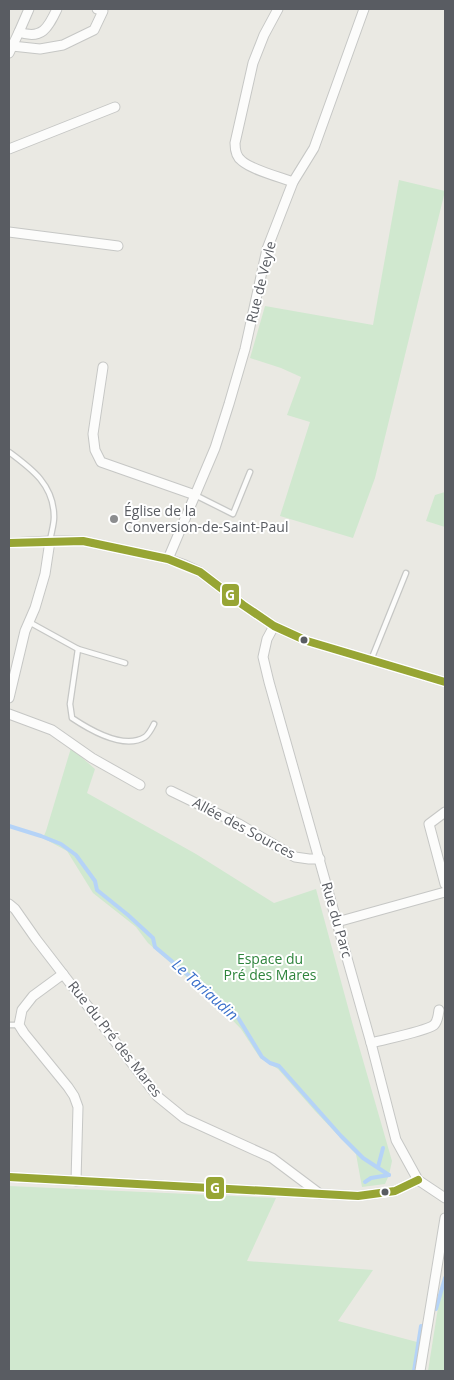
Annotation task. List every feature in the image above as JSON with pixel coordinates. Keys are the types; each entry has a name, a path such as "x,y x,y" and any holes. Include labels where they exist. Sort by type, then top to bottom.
{"street":[{"path":"29,9 10,50 40,50 63,45 94,30 103,12 97,9"},
{"path":"19,32 30,36 41,33 49,25 56,9"},
{"path":"278,9 253,63 234,143 240,160 293,182"},
{"name":"Rue de Veyle","path":"168,559 214,448 229,404 245,349 268,249 293,182 314,148 364,9"},
{"path":"9,149 115,107"},
{"path":"9,232 118,246"},
{"path":"103,367 93,434 95,450 101,462 195,495"},
{"path":"9,698 24,631 35,608 45,574 50,541"},
{"path":"9,542 83,541 168,559 200,572 274,626 307,641 445,682"},
{"name":"Rue du Parc","path":"274,626 267,639 263,657 268,682 320,859 396,1140 418,1180 445,1198"},
{"path":"9,714 52,730 92,758 140,785"},
{"name":"Allée des Sources","path":"171,791 239,824 295,857 320,859"},
{"path":"445,812 429,824 445,884"},
{"path":"337,922 445,892"},
{"name":"Rue du Pré des Mares","path":"9,904 15,909 157,1096 184,1118 272,1158 320,1194"},
{"path":"63,974 32,996 22,1010 19,1025 74,1096 78,1107 76,1181"},
{"path":"371,1042 424,1030 434,1025 438,1019 439,1010"},
{"path":"9,1177 358,1196 395,1191 418,1180"},
{"path":"420,1371 445,1218"}],"lane":[{"path":"9,452 31,469 46,484 51,497 54,517 50,541"},
{"path":"195,495 233,514 250,472"},
{"path":"371,660 406,573"},
{"path":"28,622 78,649 125,663"},
{"path":"78,649 70,704 72,718 105,736 123,742 138,740 147,736 154,724"},
{"path":"9,1025 19,1025"}],"green space":[{"path":"399,180 445,191 375,478 353,538 280,516 310,422 287,415 301,377 250,358 265,306 373,325"},
{"path":"445,492 445,527 426,521 435,495"},
{"name":"Espace du Pré des Mares","path":"71,748 95,769 87,793 196,854 274,903 316,889 392,1161 385,1184 362,1187 356,1154 278,1069 260,1058 241,1029 215,1002 148,943 136,927 93,893 67,851 43,838"},
{"path":"9,1186 276,1198 247,1261 373,1270 338,1321 417,1342 413,1371 9,1371"},
{"path":"445,1274 445,1371 428,1371 440,1295"}],"waterway":[{"name":"Le Tariaudin","path":"9,826 61,844 76,855 95,881 97,890 153,938 155,947 237,1016 262,1057 270,1063 279,1066 363,1158 389,1175"},
{"path":"378,1167 383,1148"},
{"path":"365,1182 371,1178 389,1175"},
{"path":"436,1309 445,1278"},
{"path":"414,1371 421,1326"}],"transit line":[{"name":"G","path":"9,543 83,541 168,559 200,572 274,626 307,641 445,682"},
{"name":"G","path":"9,1177 358,1196 395,1191 418,1180"}],"place":[{"name":"Église de la Conversion-de-Saint-Paul","path":"114,519"}]}
